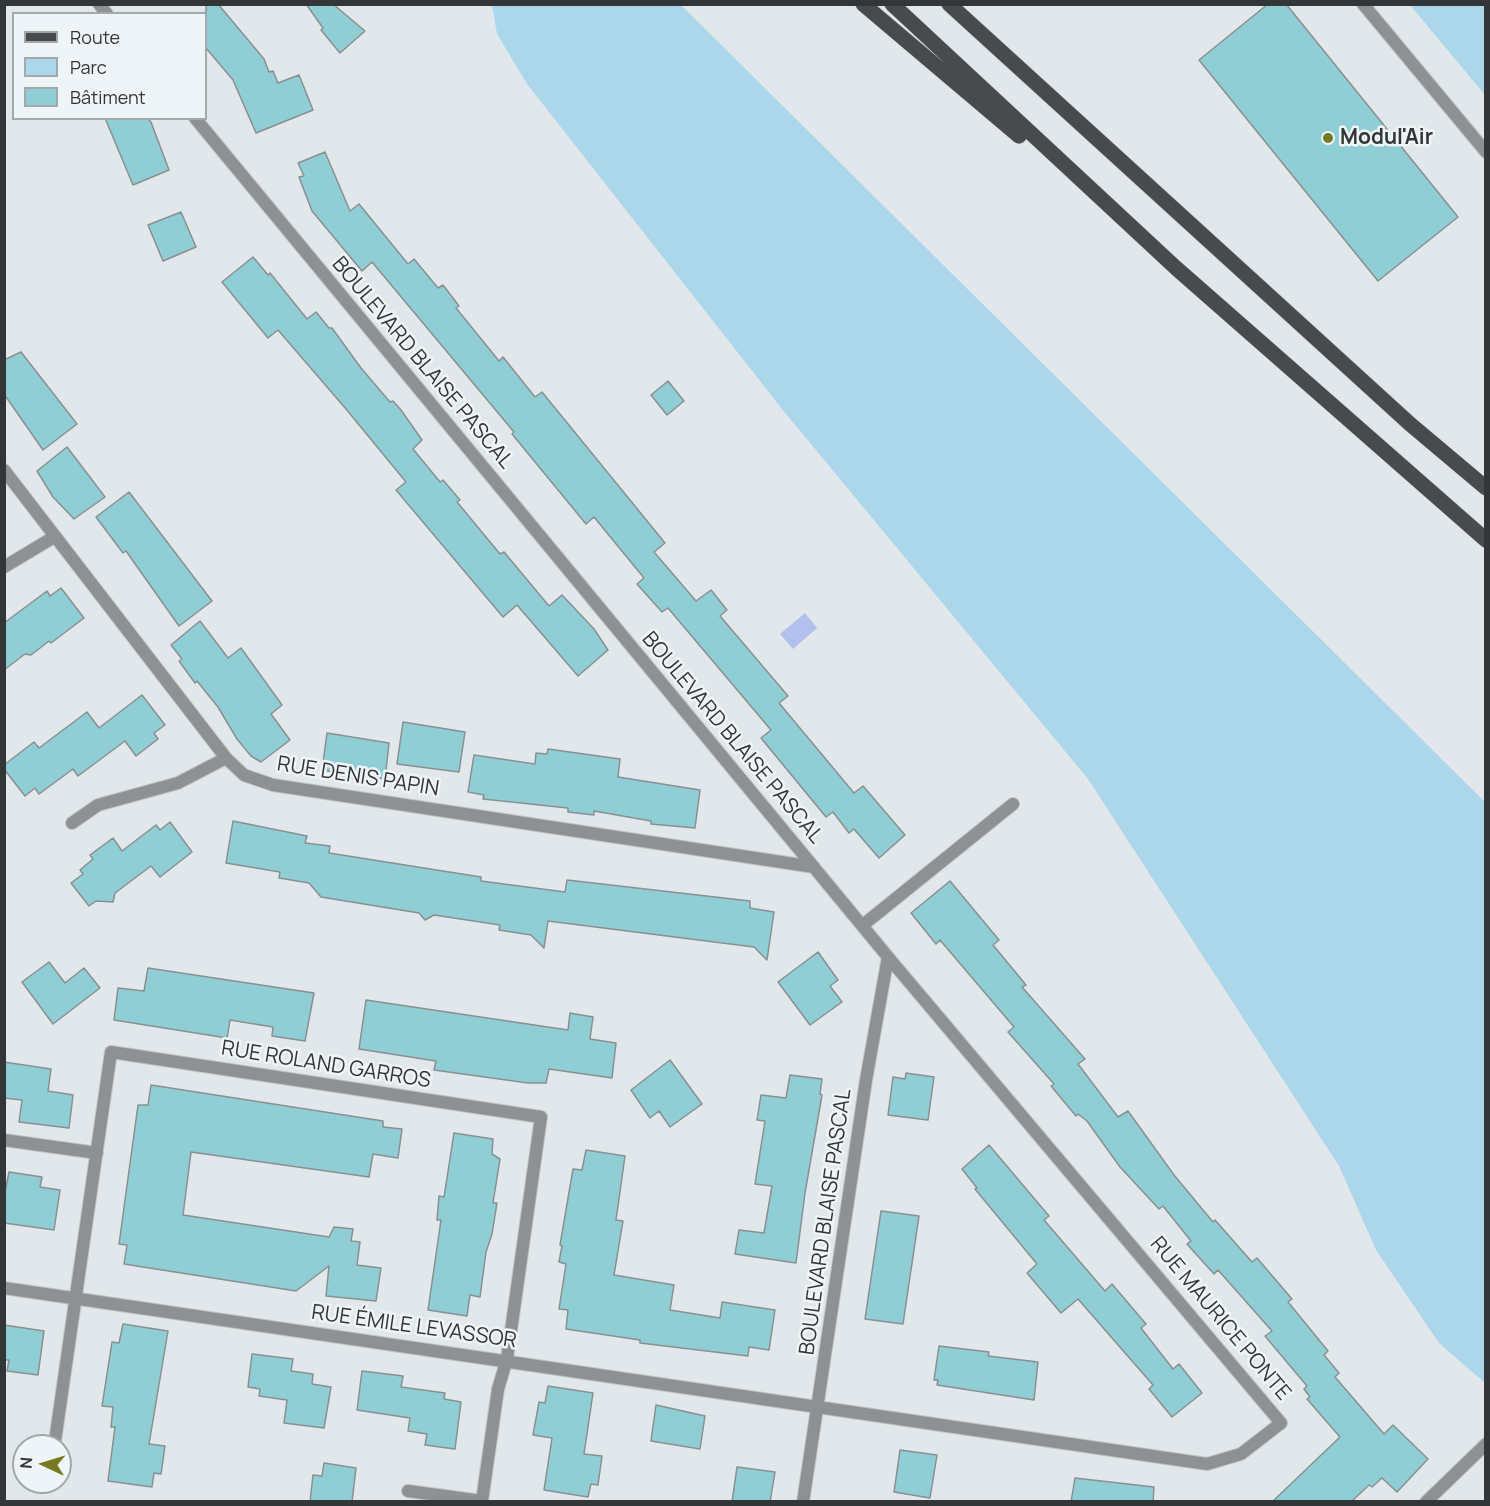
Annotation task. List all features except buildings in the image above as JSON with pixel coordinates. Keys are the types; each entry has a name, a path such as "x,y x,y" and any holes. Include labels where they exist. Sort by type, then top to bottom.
{"main road":[{"path":"863,4 1176,268 1485,540"},
{"path":"891,4 1176,268"},
{"path":"949,4 1332,354 1485,488"}],"street":[{"path":"1363,4 1485,152"},
{"name":"BOULEVARD BLAISE PASCAL","path":"197,120 888,957 866,1080 804,1502"},
{"name":"RUE DENIS PAPIN","path":"4,470 226,758 244,775 273,785 814,867"},
{"path":"4,567 54,537"},
{"path":"72,823 98,805 178,783 226,758"},
{"path":"863,925 1013,804"},
{"name":"RUE MAURICE PONTE","path":"818,1406 1207,1464 1241,1454 1281,1423 888,957"},
{"name":"RUE ROLAND GARROS","path":"56,1434 111,1052 540,1116 507,1359"},
{"path":"4,1140 97,1153"},
{"name":"RUE ÉMILE LEVASSOR","path":"4,1288 507,1359 818,1406"},
{"path":"408,1491 482,1502 498,1389 507,1359"},
{"path":"1426,1502 1485,1444"}],"green space":[{"path":"492,5 681,5 1485,802 1485,1383 1439,1343 1376,1250 1339,1166 1088,779 782,409 527,84 497,34"},
{"path":"1410,5 1485,5 1485,95"}],"shaded area":[{"path":"805,613 817,628 793,649 780,634"}],"place":[{"name":"Modul'Air","path":"1328,138"}]}
